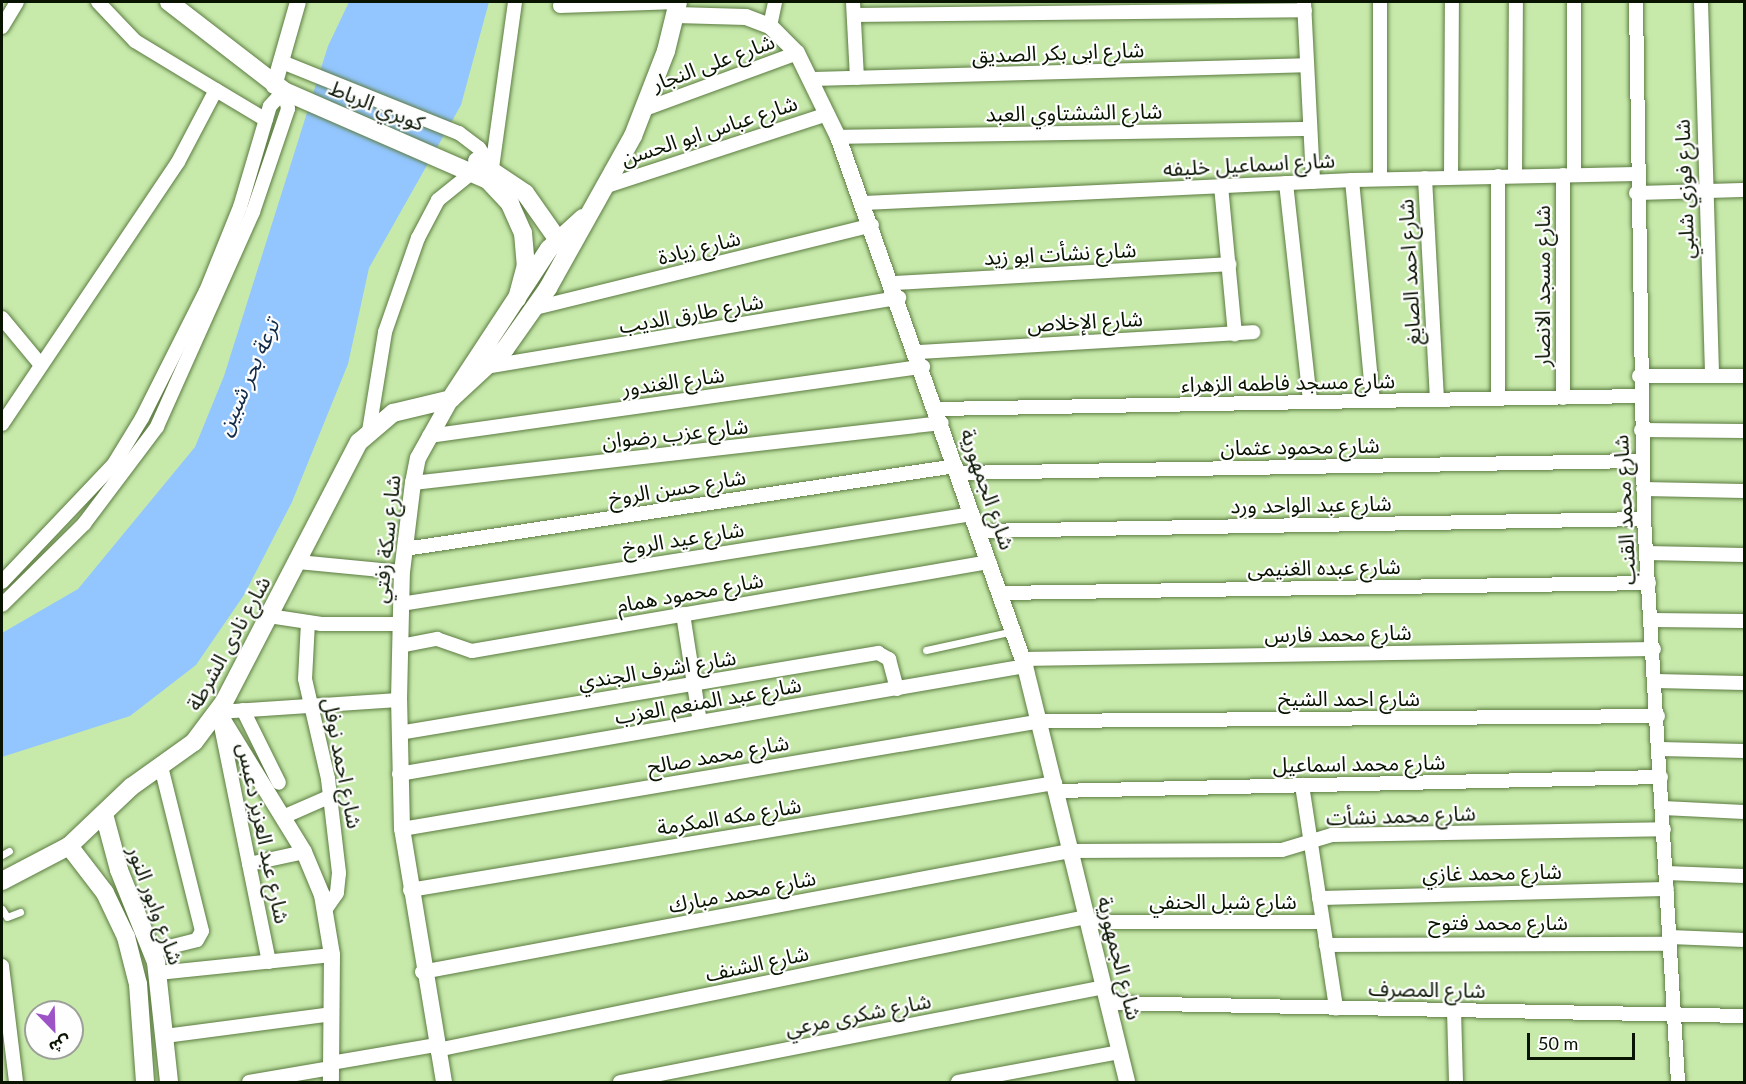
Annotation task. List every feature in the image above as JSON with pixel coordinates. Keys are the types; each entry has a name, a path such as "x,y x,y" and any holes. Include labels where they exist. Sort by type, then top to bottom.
{"main road":[{"name":"كوبري الرباط","path":"169,2 286,92 449,159"},
{"name":"شارع سكة زفتي","path":"450,399 491,366 535,308 567,255 582,218 604,187 645,109 677,6"},
{"path":"449,159 492,168 534,202 558,237 567,255"},
{"path":"449,159 474,171 500,191 523,233 526,265 517,299"},
{"path":"450,399 558,237 582,218"},
{"name":"شارع نادى الشرطة","path":"2,881 69,846 104,814 194,742 218,712 369,431 393,413 450,399"},
{"name":"شارع وابور النور","path":"104,814 119,870 153,951 158,973 169,1083"},
{"name":"شارع وابور النور","path":"69,846 105,893 126,937 138,984 146,1083"}],"street":[{"path":"2,27 17,2"},
{"path":"98,2 135,41 266,120"},
{"path":"2,605 84,524 157,426 257,203 288,109 282,62 298,2"},
{"path":"492,168 515,2"},
{"path":"560,6 594,2 677,6"},
{"path":"770,26 775,2"},
{"path":"1380,2 1380,179"},
{"path":"1451,177 1452,2"},
{"path":"1515,176 1516,2"},
{"name":"شارع مسجد الانصار","path":"1563,398 1574,2"},
{"name":"شارع محمد القنب","path":"1636,2 1636,193 1644,519 1656,681 1678,1083"},
{"name":"شارع فوزي شلبي","path":"1701,2 1704,191 1712,376"},
{"path":"857,78 854,8 1304,5 1313,182"},
{"name":"شارع الجمهورية","path":"677,6 746,16 770,26 797,53 838,137 921,360 1024,662 1041,721 1070,851 1127,1083"},
{"name":"شارع على النجار","path":"645,109 797,53"},
{"path":"282,62 459,133 479,148 492,168"},
{"name":"شارع ابى بكر الصديق","path":"811,79 1307,65"},
{"path":"2,424 178,162 216,90"},
{"path":"2,582 114,464 142,418 206,291 240,207 266,120 286,92"},
{"name":"شارع عباس ابو الحسن","path":"604,187 827,114"},
{"name":"شارع الششتاوي العبد","path":"838,137 1310,129"},
{"path":"369,431 385,332 418,238 438,200 474,171"},
{"name":"شارع اسماعيل خليفه","path":"864,203 1352,180 1636,174"},
{"path":"1498,176 1498,399"},
{"name":"شارع احمد الصايغ","path":"1425,178 1437,400"},
{"path":"1352,180 1373,401"},
{"path":"1286,183 1310,402"},
{"path":"1221,186 1234,334"},
{"path":"1636,193 1744,190"},
{"name":"شارع زيادة","path":"535,308 872,225"},
{"name":"شارع نشأت ابو زيد","path":"896,291 1229,264"},
{"name":"شارع طارق الديب","path":"491,366 896,291"},
{"path":"2,318 41,365"},
{"name":"شارع الإخلاص","path":"921,360 1253,332"},
{"name":"شارع الغندور","path":"429,436 921,360"},
{"path":"1639,376 1744,376"},
{"name":"شارع مسجد فاطمه الزهراء","path":"939,416 1310,402 1640,396"},
{"name":"شارع سكة زفتي","path":"444,1083 422,972 402,829 399,700 402,572 413,483 429,436 450,399"},
{"name":"شارع عزب رضوان","path":"413,483 939,416"},
{"path":"1641,430 1744,431"},
{"name":"شارع محمود عثمان","path":"957,469 1642,462"},
{"name":"شارع حسن الروخ","path":"405,549 957,469"},
{"path":"1643,489 1744,490"},
{"name":"شارع عيد الروخ","path":"401,604 972,514"},
{"name":"شارع عبد الواحد ورد","path":"978,531 1644,519"},
{"path":"1647,553 1744,555"},
{"path":"298,562 402,572"},
{"name":"شارع محمود همام","path":"400,646 437,639 472,651 989,562"},
{"name":"شارع عبده الغنيمى","path":"999,593 1649,583"},
{"path":"682,614 700,722"},
{"path":"269,615 308,622 400,624"},
{"path":"1652,620 1744,621"},
{"name":"شارع احمد نوفل","path":"308,622 304,664 331,796 339,883 326,909"},
{"name":"شارع محمد فارس","path":"1024,662 1654,650"},
{"name":"شارع اشرف الجندي","path":"399,733 878,653 889,659 897,689"},
{"name":"شارع عبد المنعم العزب","path":"399,774 897,689 1024,662"},
{"path":"1656,681 1744,683"},
{"path":"331,1071 332,955 326,909 304,852 218,712 399,700"},
{"path":"243,710 279,783"},
{"name":"شارع عبد العزيز دعبس","path":"218,712 269,962"},
{"name":"شارع احمد الشيخ","path":"1041,721 1658,717"},
{"name":"شارع محمد صالح","path":"402,829 1041,721"},
{"path":"1660,749 1744,751"},
{"path":"153,951 197,940 202,931 161,767"},
{"name":"شارع محمد اسماعيل","path":"1056,787 1302,786 1661,777"},
{"path":"1302,786 1336,1008"},
{"name":"شارع مكه المكرمة","path":"410,890 1056,787"},
{"path":"283,817 331,796"},
{"path":"1663,808 1744,812"},
{"name":"شارع محمد نشأت","path":"1070,851 1282,850 1332,835 1664,830"},
{"name":"شارع محمد مبارك","path":"422,972 1070,851"},
{"path":"249,864 304,852"},
{"path":"1666,873 1744,876"},
{"name":"شارع محمد غازي","path":"1319,898 1667,889"},
{"name":"شارع شبل الحنفي","path":"1087,919 1322,922"},
{"name":"شارع الشنف","path":"249,1083 331,1071 1087,919"},
{"name":"شارع محمد فتوح","path":"1326,945 1744,940"},
{"path":"158,973 332,955"},
{"path":"2,966 16,1083"},
{"name":"شارع شكرى مرعي","path":"620,1083 651,1080 1104,987"},
{"name":"شارع المصرف","path":"1108,1003 1744,1016"},
{"path":"1454,1010 1456,1083"},
{"path":"165,1036 331,1014"},
{"path":"958,1083 1120,1052"}],"lane":[{"path":"926,650 1012,631"},
{"path":"2,855 9,851"},
{"path":"2,909 7,917 20,912"}],"water":[{"name":"ترعة بحر شبين","path":"349,2 489,2 461,105 369,268 348,364 292,502 244,595 196,665 130,716 2,757 2,633 78,589 195,447 224,376 328,46"}]}
